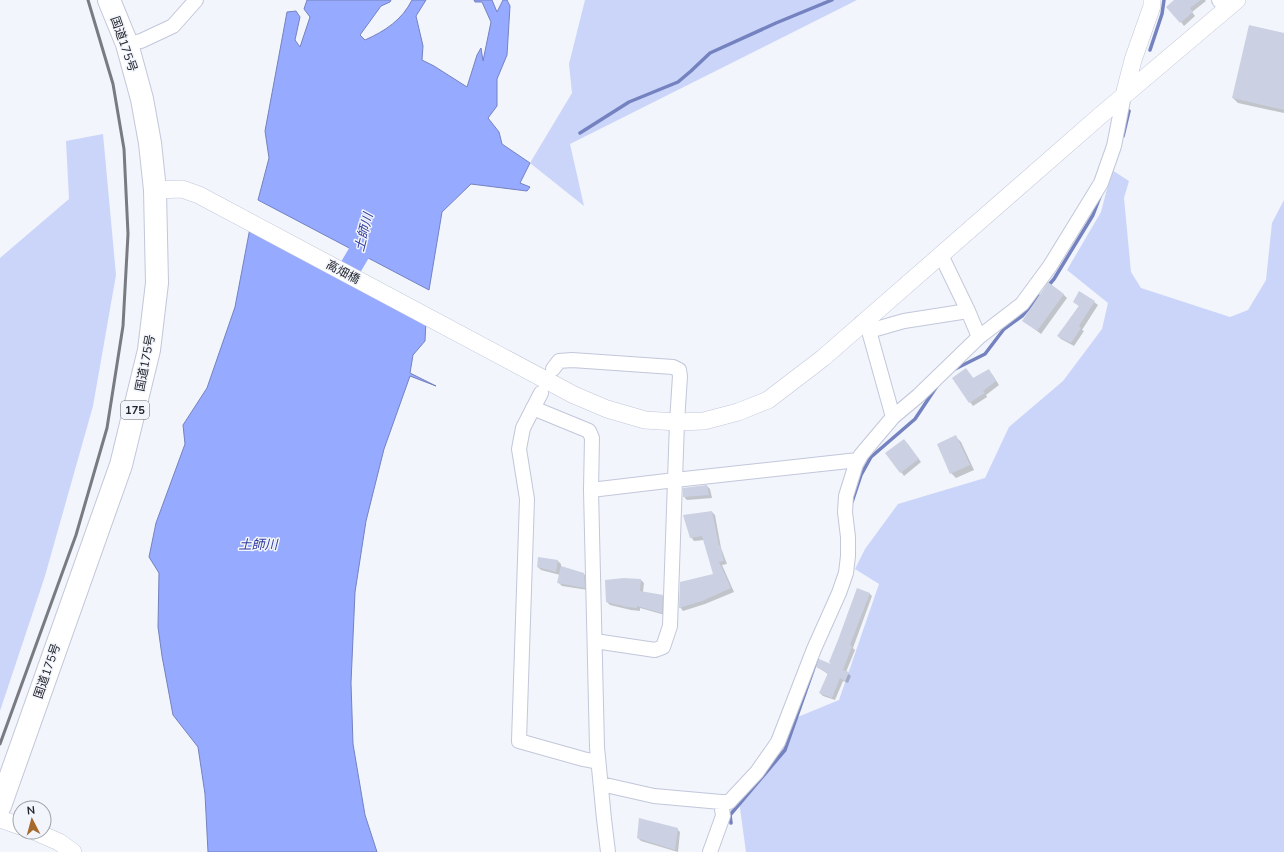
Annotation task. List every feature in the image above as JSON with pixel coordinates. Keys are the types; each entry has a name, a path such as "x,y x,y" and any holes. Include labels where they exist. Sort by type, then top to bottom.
{"highway":[{"name":"国道175号","path":"0,806 121,465 149,350 157,283 155,190 150,143 142,99 127,44 108,0"}],"street":[{"path":"127,44 141,41 173,26 196,0"},
{"path":"601,784 654,796 729,802 757,772 778,742 814,650 839,594 846,573 848,537 845,512 846,496 858,460 893,417 918,396 979,337 1022,304 1050,266 1101,183 1114,146 1124,95 1133,60 1152,6 1152,0"},
{"name":"高畑橋","path":"155,190 182,189 199,195 574,395 607,410 645,420 677,422 711,419 738,412 768,400 865,327 941,255 1228,3"},
{"path":"941,255 979,337"},
{"path":"893,417 865,327 968,311"},
{"path":"553,369 559,361 566,360 673,367 679,370 680,376 670,626 663,647 655,650 595,641"},
{"path":"541,393 523,428 519,449 527,499 519,740 598,762"},
{"path":"533,408 589,431 592,438 591,490 598,762 608,852"},
{"path":"591,490 858,460"},
{"path":"710,852 723,816 721,802"},
{"path":"0,819 12,823"},
{"path":"52,839 73,852"}],"shaded area":[{"path":"585,0 857,0 570,144 584,206 530,163 572,93 569,64"},
{"path":"103,134 116,275 93,406 45,576 0,711 0,258 69,199 66,141"},
{"path":"1112,170 1129,181 1124,198 1131,272 1141,288 1230,317 1248,310 1266,280 1272,223 1284,200 1284,852 746,852 739,801 788,721 839,700 879,584 855,569 865,549 898,504 985,478 1009,427 1063,381 1102,329 1108,303 1067,270 1101,212"}],"water":[{"name":"土師川","path":"307,0 391,0 390,2 381,6 360,35 365,40 379,33 398,19 412,0 426,0 416,16 423,46 422,60 467,87 477,55 481,48 483,61 491,22 482,2 475,2 474,0 492,0 497,12 503,0 507,0 510,6 507,55 497,79 497,106 488,118 499,132 502,144 530,163 520,183 530,187 527,191 471,184 442,212 429,290 258,200 269,158 265,131 287,12 296,11 300,17 295,40 300,47 310,17 304,9"},
{"name":"土師川","path":"250,228 426,320 425,341 413,355 410,373 436,386 410,376 384,449 366,521 355,592 351,683 353,744 365,815 377,852 208,852 205,794 198,747 173,715 158,627 159,573 149,557 156,523 185,444 183,425 207,388 235,307"}],"building":[{"path":"1174,0 1201,0 1190,8 1193,12 1180,23 1166,7"},
{"path":"1249,25 1284,33 1284,110 1232,98"},
{"path":"1048,282 1064,294 1037,331 1022,321"},
{"path":"1079,291 1095,301 1079,326 1081,328 1071,343 1057,336 1079,306 1073,302"},
{"path":"966,368 973,378 989,369 996,381 983,391 985,393 969,403 952,378"},
{"path":"956,435 970,465 950,474 937,444"},
{"path":"904,439 919,459 900,473 885,453"},
{"path":"707,485 709,495 683,497 683,488"},
{"path":"712,511 719,546 720,545 724,561 719,562 731,588 702,601 679,608 680,582 713,574 702,536 690,538 683,515"},
{"path":"538,557 558,560 556,572 537,567"},
{"path":"561,566 584,573 585,588 557,583"},
{"path":"624,578 641,579 640,591 663,595 662,613 637,606 637,608 627,607 606,602 605,580"},
{"path":"857,588 870,593 850,645 852,646 843,670 849,672 845,681 840,678 832,698 819,693 828,673 816,667 819,659 831,664 829,662"},
{"path":"639,818 678,828 675,850 637,838"}],"waterway":[{"path":"580,133 629,102 678,82 710,53 776,23 832,0"},
{"path":"1150,50 1162,14 1164,0"},
{"path":"1123,136 1129,111"},
{"path":"1047,287 1054,279 1093,215 1101,194"},
{"name":"土師川","path":"336,292 359,253 365,223"},
{"path":"955,369 985,354 1004,329 1022,316 1039,296"},
{"path":"852,502 861,475 871,457 915,419 937,386"},
{"path":"731,823 730,815 785,750 817,659"}],"railway":[{"path":"0,744 76,535 107,428 123,326 128,234 124,149 113,84 88,0"}]}
